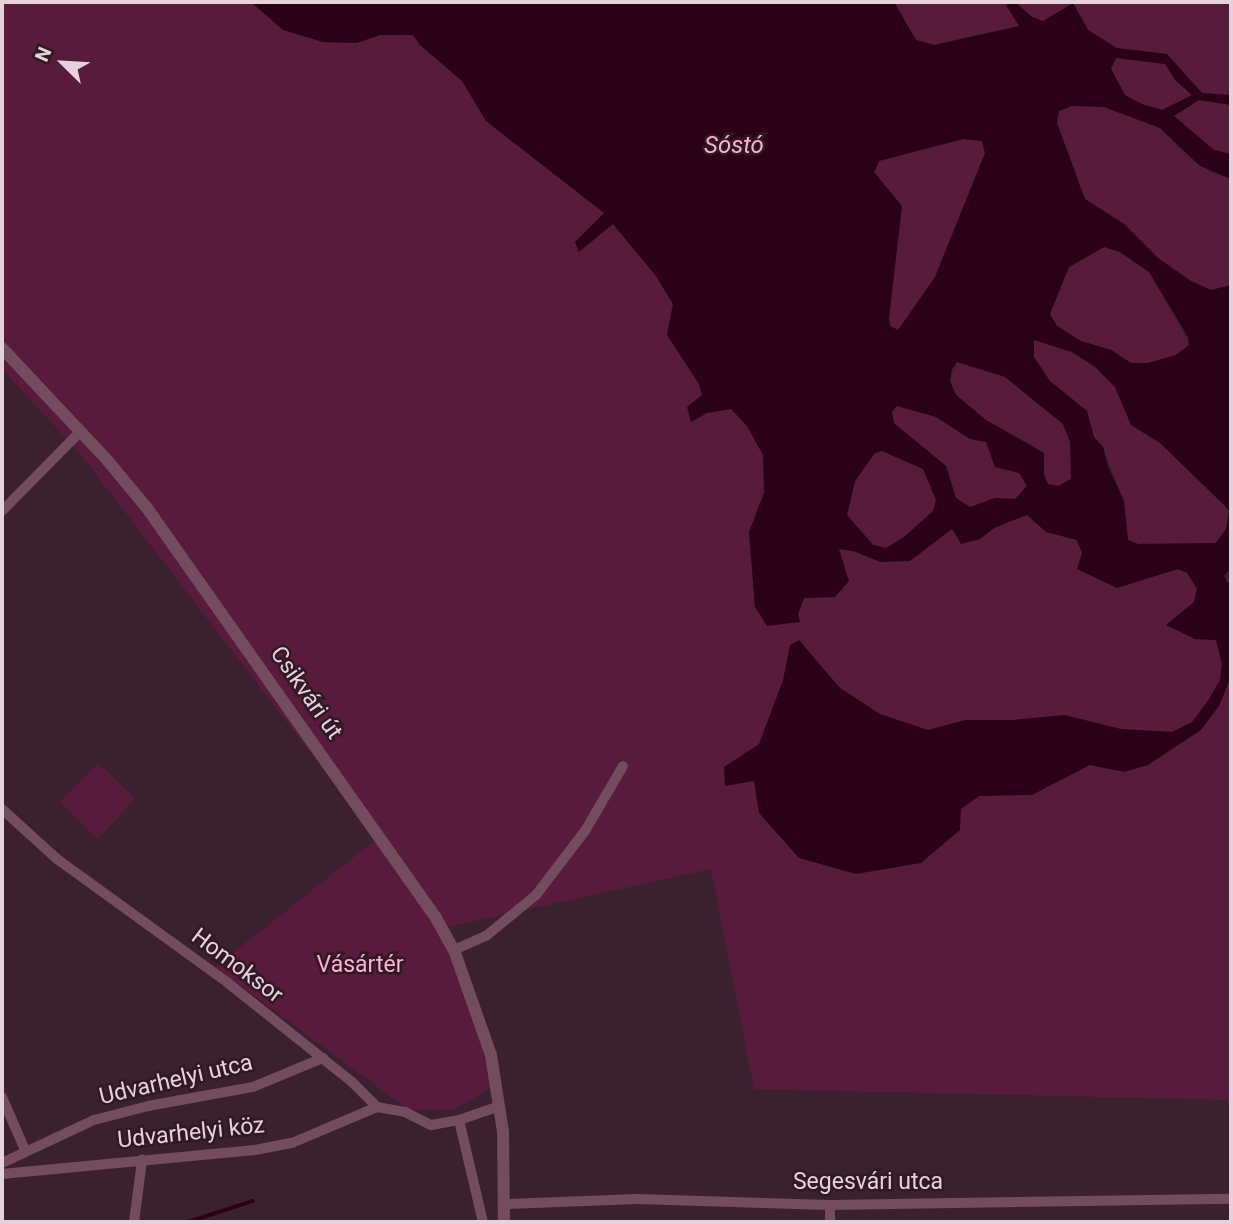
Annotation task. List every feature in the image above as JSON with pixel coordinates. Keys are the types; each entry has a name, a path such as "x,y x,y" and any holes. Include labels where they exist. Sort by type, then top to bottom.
{"street":[{"name":"Csikvári út","path":"2,348 81,430 147,508 417,887 454,950 484,1031 500,1106 504,1222"},
{"path":"2,510 81,430"},
{"path":"454,950 486,936 536,895 585,831 623,766"},
{"name":"Homoksor","path":"2,809 57,859 228,983 323,1058 377,1107 405,1112 431,1125 459,1120 500,1106"},
{"name":"Udvarhelyi utca","path":"2,1163 94,1120 148,1106 253,1087 323,1058"},
{"path":"2,1097 25,1150"},
{"name":"Udvarhelyi köz","path":"2,1174 231,1154 292,1143 377,1107"},
{"path":"459,1120 483,1222"},
{"path":"134,1222 142,1160"},
{"name":"Segesvári utca","path":"505,1204 637,1199 830,1205 1231,1199"},
{"path":"830,1205 830,1222"}],"green space":[{"name":"Vásártér","path":"2,2 344,2 413,35 420,45 462,81 486,121 605,213 576,242 579,251 612,223 656,276 673,304 667,335 699,384 702,395 688,407 692,422 707,413 731,409 747,426 763,455 764,493 749,532 755,607 798,614 804,598 835,597 849,581 838,549 853,551 881,562 953,529 961,543 980,539 994,528 1027,514 1046,532 1077,540 1082,553 1117,587 1178,569 1187,573 1197,589 1194,603 1166,625 1195,639 1216,640 1222,664 1220,680 1210,699 1219,705 1231,677 1231,1100 754,1089 711,869 443,928 499,1084 453,1110 409,1110 215,967 377,839 78,451 2,369"},
{"path":"894,2 1015,2 1006,6 1020,26 934,45 916,40"},
{"path":"1016,2 1231,2 1231,95 1202,93 1167,54 1117,49 1088,30 1073,3 1043,21 1032,17"},
{"path":"1116,58 1165,64 1176,81 1193,95 1162,110 1125,96 1111,69"},
{"path":"1199,100 1231,105 1231,154 1214,150 1174,116"},
{"path":"1072,106 1104,107 1160,128 1183,152 1212,173 1231,179 1231,285 1211,290 1191,281 1158,258 1124,224 1085,199 1057,123 1059,111"},
{"path":"963,139 982,141 985,153 935,277 899,330 890,326 889,318 902,206 874,173 879,161"},
{"path":"1104,247 1120,252 1149,272 1190,345 1176,355 1148,363 1131,363 1111,350 1081,341 1057,326 1050,314 1069,267"},
{"path":"1034,340 1072,352 1095,367 1115,387 1131,425 1160,443 1229,510 1226,529 1216,543 1138,544 1128,540 1124,501 1103,447 1094,437 1087,411 1050,381 1034,357"},
{"path":"957,362 1005,377 1063,424 1070,442 1072,478 1058,486 1048,484 1035,446 986,420 956,395 950,381"},
{"path":"897,406 906,406 936,417 970,439 986,442 995,467 1019,473 1027,486 1015,499 995,498 970,508 956,498 946,466 894,423 892,412"},
{"path":"882,451 923,469 936,500 933,511 904,537 886,548 874,545 847,515 855,481 875,453"},
{"path":"98,763 135,799 97,839 60,803"}],"water":[{"name":"Sóstó","path":"251,2 894,2 916,40 934,45 1019,26 1006,5 1015,2 1032,17 1043,21 1073,3 1088,30 1117,48 1167,54 1202,93 1231,95 1231,105 1199,100 1174,116 1214,150 1231,154 1231,179 1200,166 1160,128 1104,107 1072,106 1059,111 1057,123 1085,199 1124,224 1158,258 1191,281 1211,290 1231,285 1231,568 1224,576 1227,582 1231,583 1231,677 1219,706 1201,730 1148,765 1124,772 1090,765 1032,795 979,796 961,809 960,830 921,863 856,874 799,858 759,813 754,781 725,786 724,767 759,744 783,680 790,645 799,640 840,688 880,714 928,730 965,720 1012,720 1065,715 1121,729 1172,732 1192,722 1220,680 1222,664 1216,640 1195,639 1166,625 1194,602 1197,589 1187,573 1178,569 1117,588 1077,569 1082,553 1077,540 1046,532 1027,515 994,528 980,539 961,544 952,529 910,561 881,562 853,551 839,549 849,581 835,597 804,598 798,614 800,622 767,626 755,607 749,532 764,493 763,455 747,426 731,409 707,413 691,422 687,407 702,395 699,384 667,335 673,304 656,276 613,224 579,252 575,242 604,213 486,121 462,81 420,45 413,35 380,35 357,43 323,42 283,30","holes":["1116,58 1165,64 1176,81 1192,95 1162,110 1142,104 1125,95 1111,69","963,139 982,141 985,153 935,277 898,330 890,326 889,318 902,206 874,172 879,161","1104,247 1120,252 1149,272 1188,337 1189,345 1176,355 1148,363 1131,363 1111,350 1081,341 1057,326 1050,314 1069,267","1034,340 1072,352 1095,367 1115,387 1131,425 1160,443 1224,505 1229,511 1226,529 1216,543 1138,544 1128,540 1124,501 1108,466 1103,447 1094,437 1087,411 1050,381 1034,357","957,362 1005,377 1063,424 1070,442 1071,479 1058,486 1048,484 1044,475 1044,453 986,420 956,395 950,381 952,369","897,406 936,417 970,439 986,442 995,467 1019,473 1027,486 1015,499 995,498 970,507 956,498 946,466 894,423 892,412","882,451 923,469 936,500 933,511 904,537 886,548 873,545 847,515 855,481 875,453"]}],"waterway":[{"path":"188,1222 253,1201"}]}
